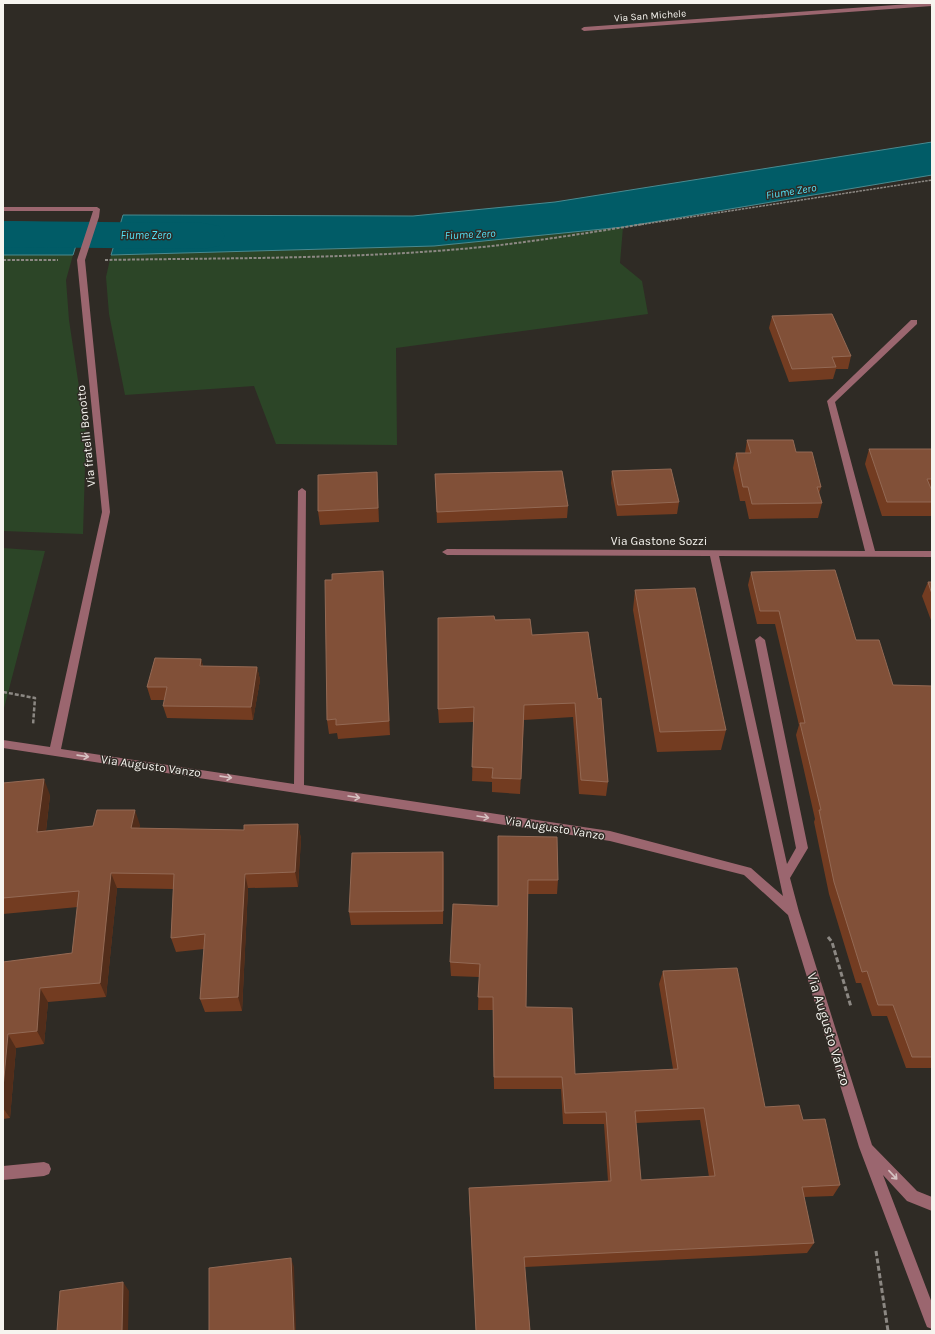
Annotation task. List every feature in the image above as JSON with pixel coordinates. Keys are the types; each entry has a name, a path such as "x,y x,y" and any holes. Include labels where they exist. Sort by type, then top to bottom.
{"street":[{"name":"Via San Michele","path":"584,29 932,4"},
{"name":"Via fratelli Bonotto","path":"3,209 97,209 96,217 81,260 106,512 58,731 55,752"},
{"path":"871,554 831,401 914,322"},
{"path":"299,788 302,491"},
{"name":"Via Gastone Sozzi","path":"447,552 932,554"},
{"name":"Via Augusto Vanzo","path":"714,553 784,878 793,912 866,1147 932,1322"},
{"path":"760,640 802,848 784,878"},
{"name":"Via Augusto Vanzo","path":"3,744 610,836 747,871 793,912"},
{"name":"Via Augusto Vanzo","path":"866,1147 912,1196 932,1204"},
{"path":"3,1173 44,1169"}],"path":[{"path":"3,260 357,256 451,250 544,239 932,180"},
{"path":"3,692 35,698 33,728"},
{"path":"25,726 58,731"},
{"path":"827,936 832,942 852,1010"},
{"path":"876,1245 888,1331"}],"green space":[{"path":"623,227 620,263 642,281 648,314 396,348 397,445 276,444 254,386 125,395 109,314 106,277 111,255 434,246"},
{"path":"3,255 73,255 66,280 69,320 86,434 83,534 3,531"},
{"path":"3,548 45,551 3,712"}],"water":[{"path":"932,142 932,175 623,227 434,246 111,255 123,215 413,216 555,202"},
{"path":"3,222 83,223 73,255 3,255"}],"building":[{"path":"832,314 851,356 832,357 836,367 792,369 772,316"},
{"path":"747,440 793,440 796,452 812,452 821,487 817,487 822,503 752,504 748,487 743,487 736,453 751,453"},
{"path":"869,449 932,449 932,479 927,479 932,491 932,502 887,502"},
{"path":"671,469 679,502 618,505 612,471"},
{"path":"562,471 568,506 437,512 435,474"},
{"path":"377,472 378,508 318,511 318,475"},
{"path":"835,570 856,640 879,640 893,685 932,686 932,1057 912,1057 893,1005 878,1005 867,971 862,972 834,882 819,810 821,810 800,723 805,723 779,611 760,611 751,572"},
{"path":"383,571 389,721 336,725 336,719 327,720 325,580 332,580 332,574"},
{"path":"928,582 932,582 932,594"},
{"path":"695,588 726,730 660,732 635,590"},
{"path":"494,616 495,620 530,619 532,635 588,632 598,699 601,698 608,782 581,780 575,703 524,705 521,779 492,778 493,768 472,767 474,707 438,709 438,618"},
{"path":"155,658 201,659 200,666 257,667 251,707 163,706 167,687 147,687"},
{"path":"44,779 37,832 93,826 97,810 135,810 131,828 244,830 244,825 298,824 295,872 245,874 238,997 200,999 205,934 171,938 174,874 111,873 100,983 40,988 37,1031 8,1034 3,1088 3,962 72,953 79,891 3,898 3,783"},
{"path":"498,836 557,837 558,880 528,880 526,1007 572,1008 575,1074 678,1069 663,971 737,968 765,1107 799,1105 803,1120 825,1119 840,1185 802,1187 814,1243 524,1257 530,1331 476,1331 469,1188 611,1181 606,1112 565,1113 562,1077 494,1077 493,997 478,997 480,964 450,962 453,904 498,906","holes":["704,1108 715,1176 641,1180 635,1111"]},
{"path":"443,852 443,911 349,912 352,853"},
{"path":"291,1258 294,1331 209,1331 209,1268"},
{"path":"123,1282 122,1331 57,1331 60,1291"}],"waterway":[{"name":"Fiume Zero","path":"3,234 203,236"}]}
